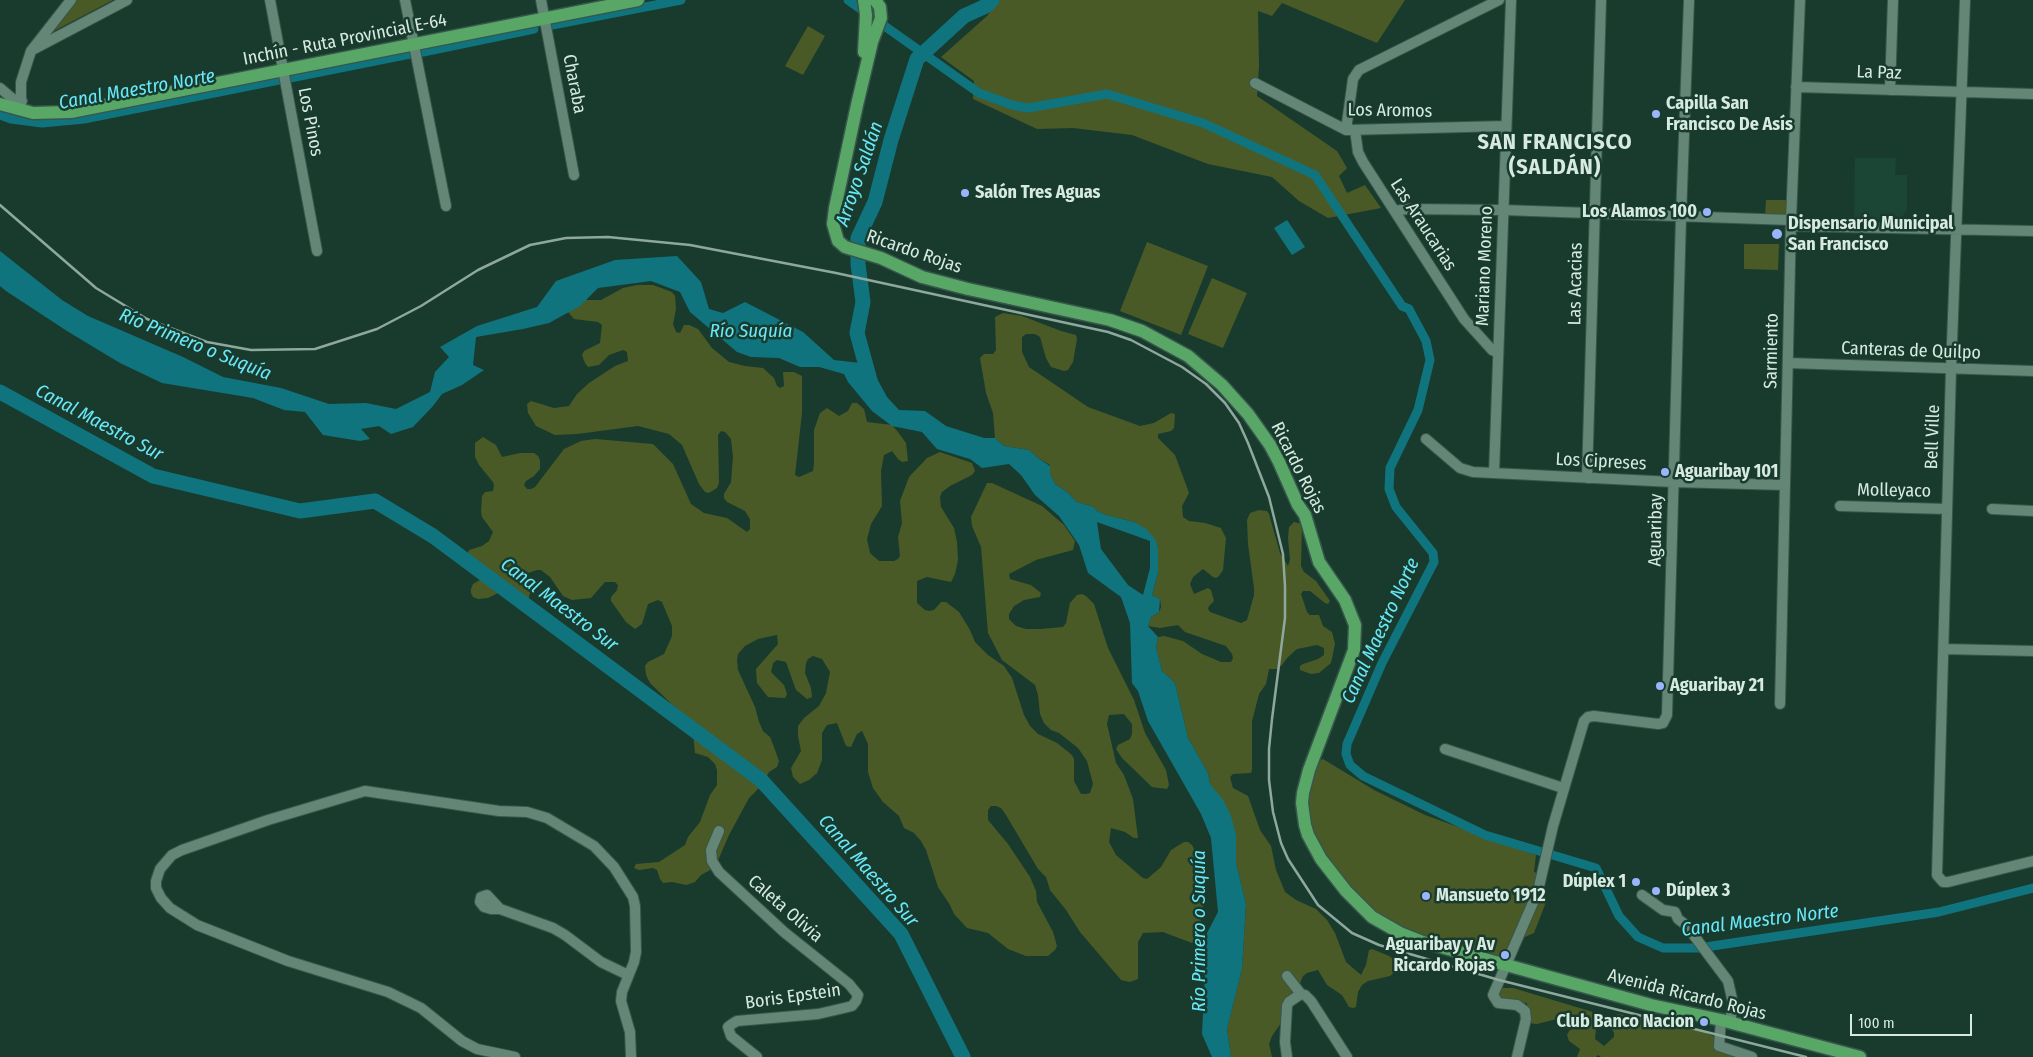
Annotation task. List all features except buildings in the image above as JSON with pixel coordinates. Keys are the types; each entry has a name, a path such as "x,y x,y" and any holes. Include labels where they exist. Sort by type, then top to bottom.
{"main road":[{"name":"Inchín - Ruta Provincial E-64","path":"0,104 22,106 44,113 71,112 638,0"},
{"name":"Ricardo Rojas","path":"857,105 865,45 866,15 864,0"},
{"name":"Ricardo Rojas","path":"875,0 880,7 881,18 872,42 833,219 836,237 845,247 871,254 927,279 1077,312 1127,326 1156,338 1188,356 1235,398 1270,445 1294,497 1305,515 1319,562 1345,600 1355,625 1355,643 1350,664 1309,770 1304,788 1303,813 1308,835 1329,871 1372,917 1400,933 1423,942 1507,964"},
{"name":"Avenida Ricardo Rojas","path":"1507,964 1529,973 1860,1057"}],"street":[{"path":"22,106 21,82 31,51 71,0"},
{"path":"31,51 126,0"},
{"name":"Los Pinos","path":"270,0 318,251"},
{"path":"405,0 446,206"},
{"name":"Charaba","path":"541,0 574,175"},
{"name":"Las Araucarias","path":"1498,353 1492,350 1464,319 1358,152 1351,130 1354,79 1359,70 1499,0"},
{"name":"Mariano Moreno","path":"1494,473 1511,0"},
{"name":"Las Acacias","path":"1587,478 1601,0"},
{"name":"Aguaribay","path":"1517,1057 1526,1019 1525,1011 1517,1005 1498,1003 1493,995 1538,891 1563,788 1584,721 1588,717 1594,716 1658,724 1666,719 1667,715 1689,0"},
{"name":"Sarmiento","path":"1780,704 1791,223 1800,0"},
{"path":"1890,90 1893,0"},
{"name":"Bell Ville","path":"1965,0 1955,229 1937,876 1943,882 1948,882 2033,861"},
{"name":"Los Aromos","path":"1255,83 1351,130 1506,126"},
{"name":"La Paz","path":"1796,87 2033,94"},
{"path":"0,88 22,106"},
{"path":"1395,211 1407,208 1503,210 1791,223 2033,231"},
{"name":"Canteras de Quilpo","path":"1788,363 2033,371"},
{"name":"Los Cipreses","path":"1426,439 1466,471 1673,482 1785,485"},
{"name":"Molleyaco","path":"1840,506 1947,509"},
{"path":"1992,509 2033,510"},
{"path":"1944,649 2033,651"},
{"path":"1445,749 1563,788"},
{"path":"515,1057 477,1049 462,1041 421,1008 388,992 288,961 197,924 170,908 161,898 156,888 158,873 168,859 182,850 268,820 365,791 484,809 534,813 579,835 594,846 614,867 628,887 635,906 637,945 634,962 622,992 621,1000 630,1032 631,1057"},
{"name":"Caleta Olivia","path":"719,831 711,850 712,861 718,872 784,932 849,984 858,995 856,1001"},
{"path":"1642,895 1663,910 1685,916 1687,920 1686,925 1728,981 1733,1003 1719,1046 1752,1057"},
{"path":"500,909 553,928 601,962 628,975"},
{"path":"1287,976 1301,994 1311,1001 1346,1057"},
{"path":"1287,1057 1285,1042 1287,1006 1289,1002 1301,994"},
{"name":"Boris Epstein","path":"757,1057 731,1036 728,1027 737,1021 818,1014 852,1006 856,1001"}],"shaded area":[{"path":"76,0 113,0 52,32"},
{"path":"999,0 1405,0 1377,43 1282,3 1272,16 1258,11 1259,66 1257,96 1337,151 1347,168 1339,176 1347,193 1365,185 1381,208 1328,218 1299,201 1272,177 1208,164 1132,135 1073,128 1037,129 973,99 974,81 941,57 987,16"},
{"path":"808,26 825,36 803,75 785,66"},
{"path":"1855,158 1896,158 1895,175 1907,175 1907,209 1901,219 1854,219"},
{"path":"1766,200 1788,200 1788,218 1765,218"},
{"path":"1147,242 1208,266 1181,335 1120,311"},
{"path":"1744,244 1779,244 1778,270 1744,269"},
{"path":"1212,278 1247,293 1223,348 1188,334"},
{"path":"637,285 653,285 672,292 675,296 676,309 673,324 676,332 680,333 684,325 698,329 712,348 729,362 763,368 774,378 777,386 780,388 784,386 783,372 794,372 802,376 802,413 795,475 799,477 813,471 814,430 820,413 827,408 839,416 848,411 852,403 857,403 864,409 867,422 892,425 906,443 908,461 902,462 892,451 884,455 881,471 882,506 871,524 867,539 870,553 879,561 894,561 900,556 898,537 902,523 900,501 909,477 927,458 940,452 972,463 975,471 972,475 950,486 942,492 940,497 941,507 954,528 957,542 958,560 955,574 951,582 927,577 917,581 917,603 929,611 934,610 941,602 946,602 959,612 975,642 988,655 1004,666 1012,678 1024,715 1030,726 1038,734 1057,743 1072,755 1074,759 1074,781 1081,794 1086,794 1090,793 1093,784 1087,761 1078,748 1044,723 1040,714 1035,685 1002,660 988,633 981,547 972,526 971,517 987,483 992,483 1042,506 1064,525 1075,541 1073,550 1036,560 1009,574 1010,579 1031,585 1041,593 1040,597 1024,600 1014,606 1009,614 1009,619 1016,626 1026,629 1063,627 1066,623 1070,603 1077,595 1082,594 1086,596 1094,604 1108,648 1134,700 1145,733 1166,770 1169,785 1167,789 1152,787 1122,758 1116,749 1118,745 1130,739 1132,724 1124,714 1109,715 1107,724 1116,763 1124,775 1133,799 1138,838 1111,828 1109,842 1116,855 1143,878 1147,879 1161,867 1171,850 1184,842 1192,845 1197,854 1203,878 1204,903 1197,940 1192,943 1163,932 1143,933 1138,942 1138,979 1130,982 1121,980 1080,932 1050,890 1046,877 1038,869 1006,815 1001,808 996,806 991,806 988,810 988,820 1008,844 1030,877 1036,891 1037,902 1053,932 1057,946 1048,956 1026,956 1008,949 988,933 967,928 954,914 938,887 926,850 921,841 914,833 904,828 899,816 883,802 873,788 868,772 868,744 862,731 857,734 851,747 846,746 837,723 827,725 822,733 822,760 817,773 809,780 800,784 793,777 791,768 801,751 798,726 804,718 819,706 826,693 830,672 822,659 813,656 808,659 805,673 811,688 812,697 807,699 796,690 786,662 777,660 773,663 771,672 784,685 787,694 785,698 768,697 757,683 756,669 778,644 777,635 758,639 745,646 738,654 737,660 738,670 755,707 759,722 763,731 770,737 774,747 779,761 777,767 769,772 762,785 749,798 714,868 701,875 695,882 686,885 672,882 663,883 657,870 653,868 639,870 634,868 636,864 659,862 685,845 688,837 700,822 710,795 717,785 715,764 708,757 695,753 692,724 650,683 646,675 645,666 648,662 664,654 672,636 672,626 662,602 658,600 648,604 642,624 635,629 626,622 611,601 611,597 617,590 618,585 615,582 605,582 591,598 572,600 563,596 550,577 541,570 528,573 525,577 530,593 528,601 517,601 500,592 488,598 478,599 473,597 471,589 473,584 485,577 485,568 473,562 467,554 469,550 482,546 489,541 493,532 482,517 481,512 482,496 485,492 493,491 494,486 475,457 475,443 483,437 496,445 502,457 520,453 534,453 538,456 540,469 526,481 524,485 527,489 535,487 564,449 581,441 595,439 653,444 673,464 691,504 704,513 727,518 747,532 750,529 750,519 745,511 727,502 724,498 724,494 731,482 733,457 731,439 725,432 721,431 718,435 719,483 717,488 709,493 705,492 699,484 682,445 669,434 638,426 555,435 536,426 528,413 527,404 531,401 554,408 569,406 577,394 589,383 615,366 628,361 627,352 623,350 609,355 599,365 588,367 582,355 584,351 600,343 602,325 598,322 574,319 568,312 581,300 601,300 623,288"},
{"path":"1003,313 1022,316 1076,335 1073,362 1068,370 1064,371 1051,367 1046,358 1040,337 1035,334 1026,334 1022,337 1022,352 1029,367 1088,407 1140,426 1154,423 1171,413 1175,414 1174,428 1171,431 1158,434 1158,438 1175,455 1189,493 1182,506 1183,517 1189,521 1221,528 1226,538 1223,570 1219,576 1213,577 1203,569 1193,577 1190,584 1194,594 1208,588 1211,590 1214,601 1209,606 1210,612 1241,623 1247,620 1254,588 1247,520 1250,513 1259,510 1267,511 1269,514 1280,553 1288,566 1290,560 1289,527 1294,522 1302,524 1301,566 1304,572 1316,581 1330,601 1328,604 1325,603 1310,591 1303,591 1301,594 1307,612 1310,615 1319,615 1323,626 1332,632 1335,644 1331,663 1319,673 1311,674 1300,670 1300,666 1303,664 1324,655 1324,648 1317,645 1297,649 1277,669 1269,669 1266,684 1259,694 1252,721 1251,773 1233,774 1230,777 1233,788 1248,796 1260,830 1271,846 1276,870 1285,892 1296,900 1316,909 1327,920 1335,933 1346,962 1361,975 1366,965 1369,950 1372,949 1396,961 1398,969 1390,976 1368,981 1362,985 1358,992 1356,1007 1353,1008 1349,1007 1342,995 1327,985 1318,970 1307,973 1303,976 1288,1013 1272,1036 1269,1044 1272,1057 1231,1057 1227,1029 1242,969 1246,904 1236,863 1236,835 1210,784 1208,773 1188,738 1175,683 1162,671 1156,647 1158,637 1164,636 1183,641 1202,654 1221,662 1231,662 1232,654 1226,646 1185,632 1178,625 1160,628 1148,626 1151,617 1159,612 1161,607 1160,599 1152,595 1158,573 1158,548 1134,522 1106,515 1097,511 1094,507 1077,502 1055,484 1050,474 1050,465 1029,450 1004,446 995,438 993,413 986,393 980,358 984,354 993,354 996,350 995,317"},
{"path":"1323,759 1374,790 1425,815 1536,855 1534,872 1538,873 1545,888 1546,902 1534,933 1511,943 1504,960 1427,939 1376,914 1325,861 1311,831 1306,803 1316,763"},
{"path":"1500,988 1513,988 1593,1012 1597,1019 1595,1039 1604,1046 1614,1037 1609,1018 1618,1014 1703,1032 1718,1038 1742,1057 1601,1057 1598,1055 1596,1057 1577,1057 1580,1049 1569,1041 1567,1035 1569,1031 1579,1024 1578,1018 1557,1019 1537,1024 1528,1023 1527,1003 1500,1001 1496,993"}],"water":[{"path":"1287,220 1305,247 1292,255 1274,228"},
{"name":"Río Suquía","path":"0,251 62,300 88,316 183,357 223,377 281,388 329,404 366,403 396,409 430,392 435,372 449,357 440,347 477,326 537,307 556,281 615,260 677,256 701,282 709,309 723,313 745,302 803,332 834,360 869,364 887,397 899,410 925,411 946,426 984,438 995,438 1004,446 1029,450 1050,466 1050,474 1055,484 1077,502 1094,507 1097,511 1106,515 1134,522 1146,529 1155,539 1158,548 1158,573 1152,595 1160,599 1159,612 1151,617 1148,626 1158,637 1156,647 1162,671 1175,683 1188,738 1208,773 1210,784 1223,800 1231,816 1236,835 1236,863 1246,904 1242,969 1227,1029 1231,1057 1212,1057 1202,1034 1207,933 1218,912 1211,838 1201,814 1148,721 1138,691 1132,683 1130,623 1121,597 1088,573 1079,545 1059,516 1035,495 1021,475 1009,464 982,468 970,459 937,449 922,432 892,426 872,411 848,382 844,374 819,367 800,367 779,358 751,357 737,352 690,312 680,292 651,281 598,288 580,306 549,323 476,337 473,365 484,370 462,385 442,394 413,427 391,434 379,426 361,429 370,439 360,441 323,435 305,412 284,410 253,398 162,383 120,363 67,331 0,286","holes":["1097,522 1150,541 1150,568 1143,595 1128,585 1101,549"]}],"waterway":[{"name":"Canal Maestro Norte","path":"552,25 681,0"},
{"name":"Canal Maestro Norte","path":"848,0 979,93 1012,105 1028,108 1107,94 1203,123 1315,175 1402,306 1409,309 1426,341 1430,360 1418,410 1390,468 1389,489 1396,507 1433,553 1434,562 1382,663 1347,744 1346,754 1350,765 1363,776 1485,835 1596,868 1619,916 1638,937 1663,948 1699,948 1939,912 2033,888"},
{"name":"Arroyo Saldán","path":"871,384 857,333 863,302 858,264 858,238 875,202 891,140 917,59 964,16 986,6 992,0"},
{"name":"Canal Maestro Norte","path":"423,52 534,29"},
{"name":"Canal Maestro Norte","path":"290,78 410,54"},
{"name":"Canal Maestro Norte","path":"0,115 11,119 42,123 84,119 279,80"},
{"name":"Canal Maestro Sur","path":"0,392 153,476 300,511 375,501 433,536 761,780 901,934 963,1057"}],"railway":[{"path":"0,205 96,288 147,319 207,342 251,350 315,349 377,329 421,306 478,270 530,245 566,238 608,237 690,245 836,273 1108,332 1131,340 1182,367 1206,384 1225,403 1239,423 1269,497 1283,554 1285,586 1285,618 1269,749 1269,780 1273,812 1281,843 1288,859 1318,905 1352,933 1379,945 1499,980 1806,1057"}],"place":[{"name":"Capilla San Francisco De Asís","path":"1656,114"},
{"name":"Salón Tres Aguas","path":"965,193"},
{"name":"Los Alamos 100","path":"1707,212"},
{"name":"Dispensario Municipal San Francisco","path":"1777,234"},
{"name":"Aguaribay 101","path":"1665,472"},
{"name":"Aguaribay 21","path":"1660,686"},
{"name":"Dúplex 1","path":"1636,882"},
{"name":"Dúplex 3","path":"1656,891"},
{"name":"Mansueto 1912","path":"1426,896"},
{"name":"Aguaribay y Av Ricardo Rojas","path":"1505,955"},
{"name":"Club Banco Nacion","path":"1704,1022"}],"district":[{"name":"SAN FRANCISCO (SALDÁN)","path":"1555,156"}],"water label":[{"name":"Río Primero o Suquía","path":"195,345"},
{"name":"Río Primero o Suquía","path":"1200,931"}]}
